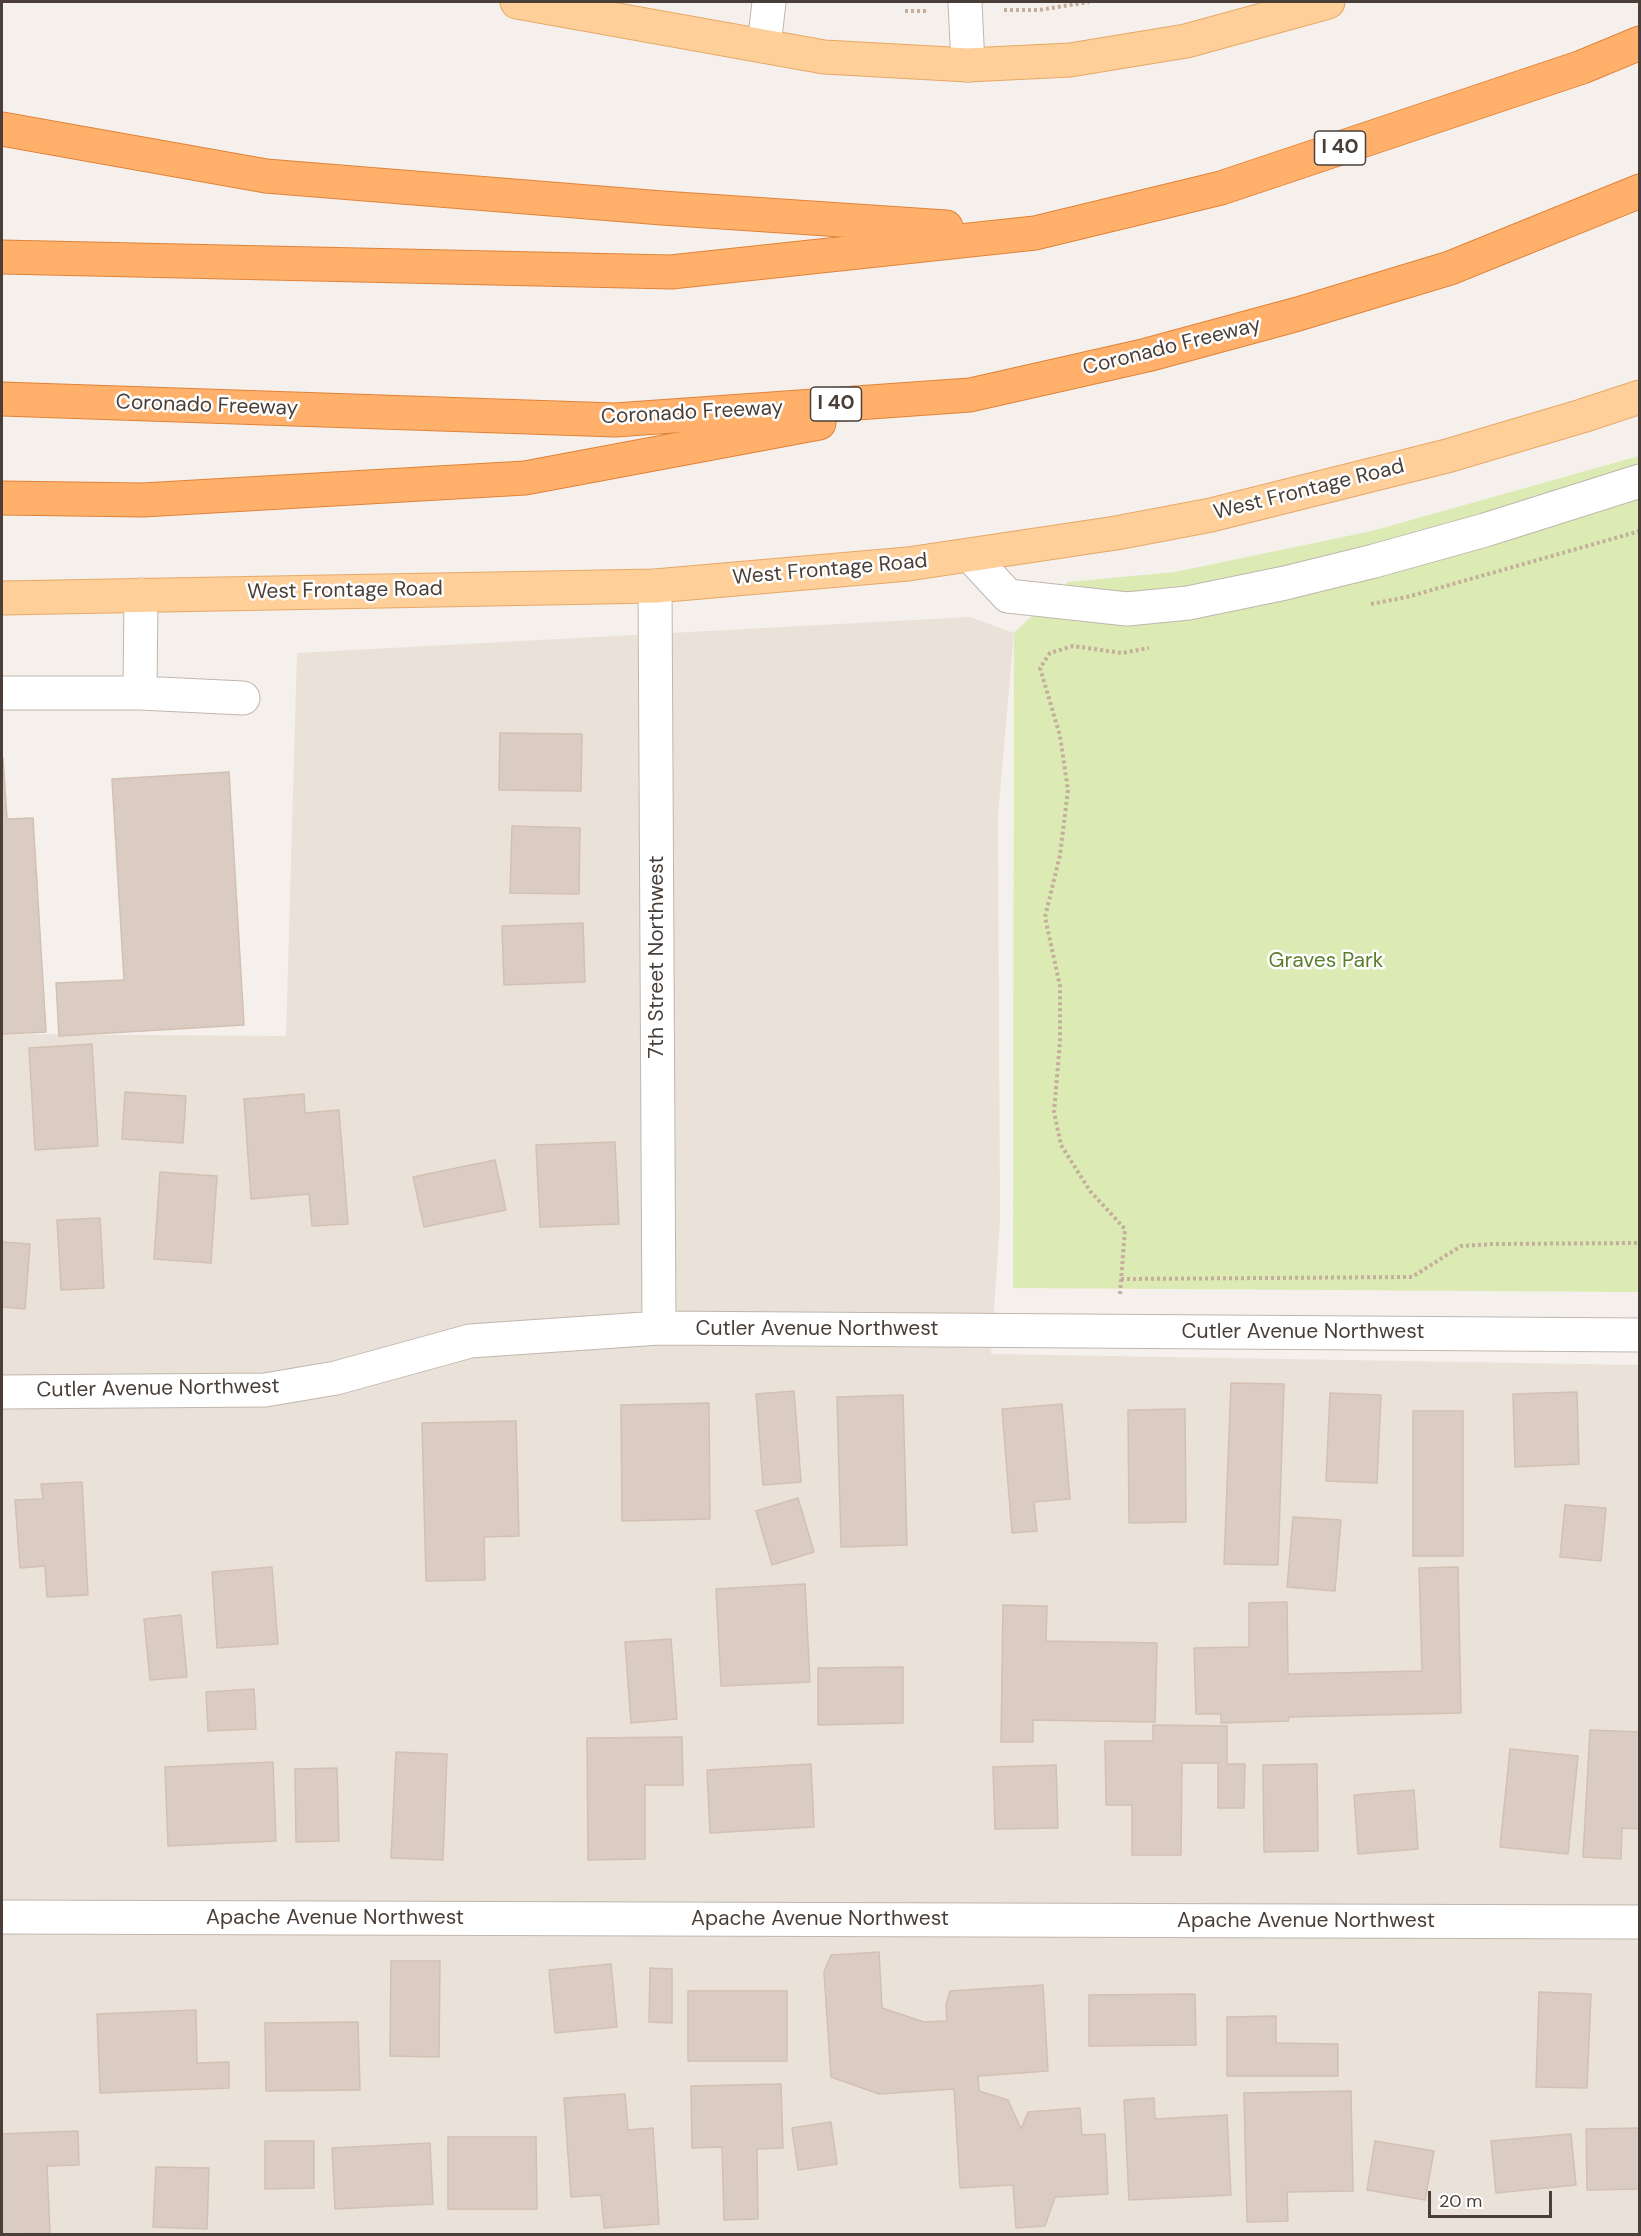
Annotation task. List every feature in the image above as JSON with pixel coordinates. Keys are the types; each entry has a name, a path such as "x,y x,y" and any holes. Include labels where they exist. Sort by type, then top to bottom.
{"highway":[{"name":"I 40","path":"2,257 671,272 1035,233 1221,188 1582,67 1640,43"},
{"path":"2,129 266,176 662,208 1035,233"},
{"name":"Coronado Freeway","path":"2,399 615,420 970,395 1147,355 1298,314 1439,272 1640,191"},
{"path":"2,498 142,500 525,478 970,395"}],"main road":[{"path":"532,3 824,57 968,65 1070,60 1186,41 1328,2"},
{"name":"West Frontage Road","path":"2,598 655,586 908,564 1116,532 1210,514 1448,456 1640,397"}],"street":[{"path":"764,46 770,2"},
{"path":"965,2 968,65"},
{"path":"970,555 1008,597 1127,609 1188,603 1285,583 1374,561 1485,530 1640,481"},
{"name":"7th Street Northwest","path":"655,586 659,1328"},
{"path":"140,693 141,595"},
{"path":"2,693 140,693 243,698"},
{"name":"Cutler Avenue Northwest","path":"2,1392 266,1390 336,1378 470,1341 659,1328 1640,1335"},
{"name":"Apache Avenue Northwest","path":"2,1917 1640,1922"}],"path":[{"path":"1039,10 1089,2"},
{"path":"1361,606 1407,597 1640,531"},
{"path":"1117,1331 1125,1229 1090,1191 1061,1145 1054,1112 1060,1041 1059,986 1045,917 1060,855 1068,790 1060,736 1040,668 1050,653 1073,646 1122,653 1156,647"},
{"path":"1121,1279 1412,1277 1461,1246 1640,1243"}],"shaded area":[{"path":"970,617 1014,633 998,815 1000,1221 991,1354 1639,1365 1639,2234 2,2234 2,1034 286,1036 297,653"}],"green space":[{"name":"Graves Park","path":"1639,456 1639,1292 1013,1288 1014,633 1068,582 1175,572 1372,531"}],"building":[{"path":"500,733 582,734 581,791 499,790"},
{"path":"3,758 7,819 33,818 46,1032 2,1034"},
{"path":"229,772 244,1025 59,1036 56,983 124,980 112,779"},
{"path":"512,826 580,828 579,894 510,893"},
{"path":"583,923 585,982 504,985 502,926"},
{"path":"92,1044 98,1146 35,1150 29,1048"},
{"path":"125,1092 186,1096 183,1143 122,1139"},
{"path":"304,1094 305,1113 339,1110 348,1224 312,1226 309,1194 251,1199 244,1099"},
{"path":"615,1142 619,1224 540,1227 536,1145"},
{"path":"495,1160 506,1210 424,1227 413,1177"},
{"path":"160,1172 217,1176 211,1263 154,1259"},
{"path":"100,1218 104,1288 61,1290 57,1220"},
{"path":"2,1242 30,1244 25,1309 2,1307"},
{"path":"1231,1383 1284,1384 1278,1565 1224,1564"},
{"path":"794,1391 801,1482 763,1485 756,1394"},
{"path":"1577,1392 1579,1464 1515,1467 1513,1394"},
{"path":"1330,1393 1381,1395 1377,1483 1326,1481"},
{"path":"903,1395 907,1545 841,1547 837,1397"},
{"path":"709,1403 710,1519 622,1521 621,1405"},
{"path":"1062,1404 1070,1499 1034,1502 1037,1531 1012,1533 1002,1409"},
{"path":"1185,1409 1186,1522 1129,1523 1128,1410"},
{"path":"1413,1411 1463,1411 1463,1556 1413,1556"},
{"path":"516,1421 519,1536 484,1537 485,1580 426,1581 422,1423"},
{"path":"82,1482 88,1595 47,1597 45,1566 20,1568 15,1500 43,1499 41,1484"},
{"path":"798,1498 814,1552 772,1565 756,1511"},
{"path":"1565,1505 1606,1508 1601,1561 1560,1557"},
{"path":"1293,1517 1341,1520 1335,1591 1287,1587"},
{"path":"272,1567 278,1644 217,1648 212,1572"},
{"path":"1458,1567 1461,1713 1289,1717 1288,1721 1221,1723 1221,1714 1196,1714 1194,1648 1249,1647 1249,1603 1287,1602 1288,1674 1422,1671 1419,1568"},
{"path":"805,1584 810,1682 721,1686 716,1589"},
{"path":"1003,1605 1047,1606 1046,1641 1157,1643 1155,1722 1033,1720 1033,1742 1001,1742"},
{"path":"181,1615 187,1677 150,1680 144,1619"},
{"path":"671,1639 677,1719 631,1723 625,1642"},
{"path":"903,1667 903,1723 818,1725 818,1668"},
{"path":"254,1689 256,1729 208,1731 206,1692"},
{"path":"1153,1725 1227,1726 1227,1764 1245,1764 1244,1808 1218,1808 1218,1763 1182,1763 1181,1855 1132,1855 1132,1805 1106,1805 1105,1741 1153,1741"},
{"path":"1590,1730 1640,1732 1640,1829 1622,1828 1621,1859 1583,1857"},
{"path":"682,1737 683,1785 645,1785 645,1859 588,1860 587,1738"},
{"path":"1510,1749 1578,1756 1568,1854 1500,1847"},
{"path":"396,1752 447,1754 443,1860 391,1858"},
{"path":"273,1762 276,1841 168,1846 165,1767"},
{"path":"811,1764 814,1827 710,1833 707,1770"},
{"path":"1317,1764 1318,1851 1264,1852 1263,1765"},
{"path":"1056,1765 1058,1828 995,1829 993,1767"},
{"path":"337,1768 339,1841 296,1842 295,1769"},
{"path":"1414,1790 1418,1849 1358,1854 1354,1795"},
{"path":"879,1952 882,2008 924,2022 947,2021 946,2005 950,1991 1043,1985 1048,2071 978,2076 979,2091 1008,2100 1021,2129 1028,2112 1080,2108 1082,2135 1105,2134 1108,2194 1055,2197 1045,2226 1016,2228 1013,2185 960,2188 954,2089 879,2094 831,2077 824,1972 831,1955"},
{"path":"391,1961 440,1961 439,2057 390,2056"},
{"path":"611,1964 617,2027 555,2033 549,1970"},
{"path":"650,1968 672,1969 672,2023 649,2022"},
{"path":"688,1991 787,1991 787,2061 688,2061"},
{"path":"1539,1992 1591,1994 1587,2088 1536,2087"},
{"path":"1195,1994 1196,2045 1089,2046 1089,1995"},
{"path":"196,2010 197,2063 229,2062 229,2088 100,2093 97,2014"},
{"path":"1276,2016 1276,2043 1338,2044 1338,2076 1227,2076 1227,2017"},
{"path":"358,2022 360,2090 266,2091 265,2023"},
{"path":"781,2084 783,2148 757,2149 758,2219 724,2220 722,2147 692,2148 691,2086"},
{"path":"1351,2091 1353,2191 1287,2192 1288,2221 1247,2222 1244,2093"},
{"path":"625,2094 628,2130 653,2128 659,2224 604,2228 601,2195 571,2197 564,2098"},
{"path":"1154,2098 1155,2119 1227,2115 1231,2195 1129,2200 1124,2100"},
{"path":"831,2122 837,2164 798,2170 792,2128"},
{"path":"1640,2128 1640,2189 1587,2190 1586,2129"},
{"path":"78,2131 79,2165 47,2166 50,2233 2,2234 2,2134"},
{"path":"1571,2134 1576,2185 1496,2193 1491,2141"},
{"path":"448,2137 536,2137 537,2209 448,2209"},
{"path":"265,2141 314,2141 314,2188 265,2189"},
{"path":"1375,2141 1434,2151 1425,2200 1367,2190"},
{"path":"430,2143 433,2204 335,2209 332,2148"},
{"path":"156,2167 209,2168 207,2229 153,2227"}]}
